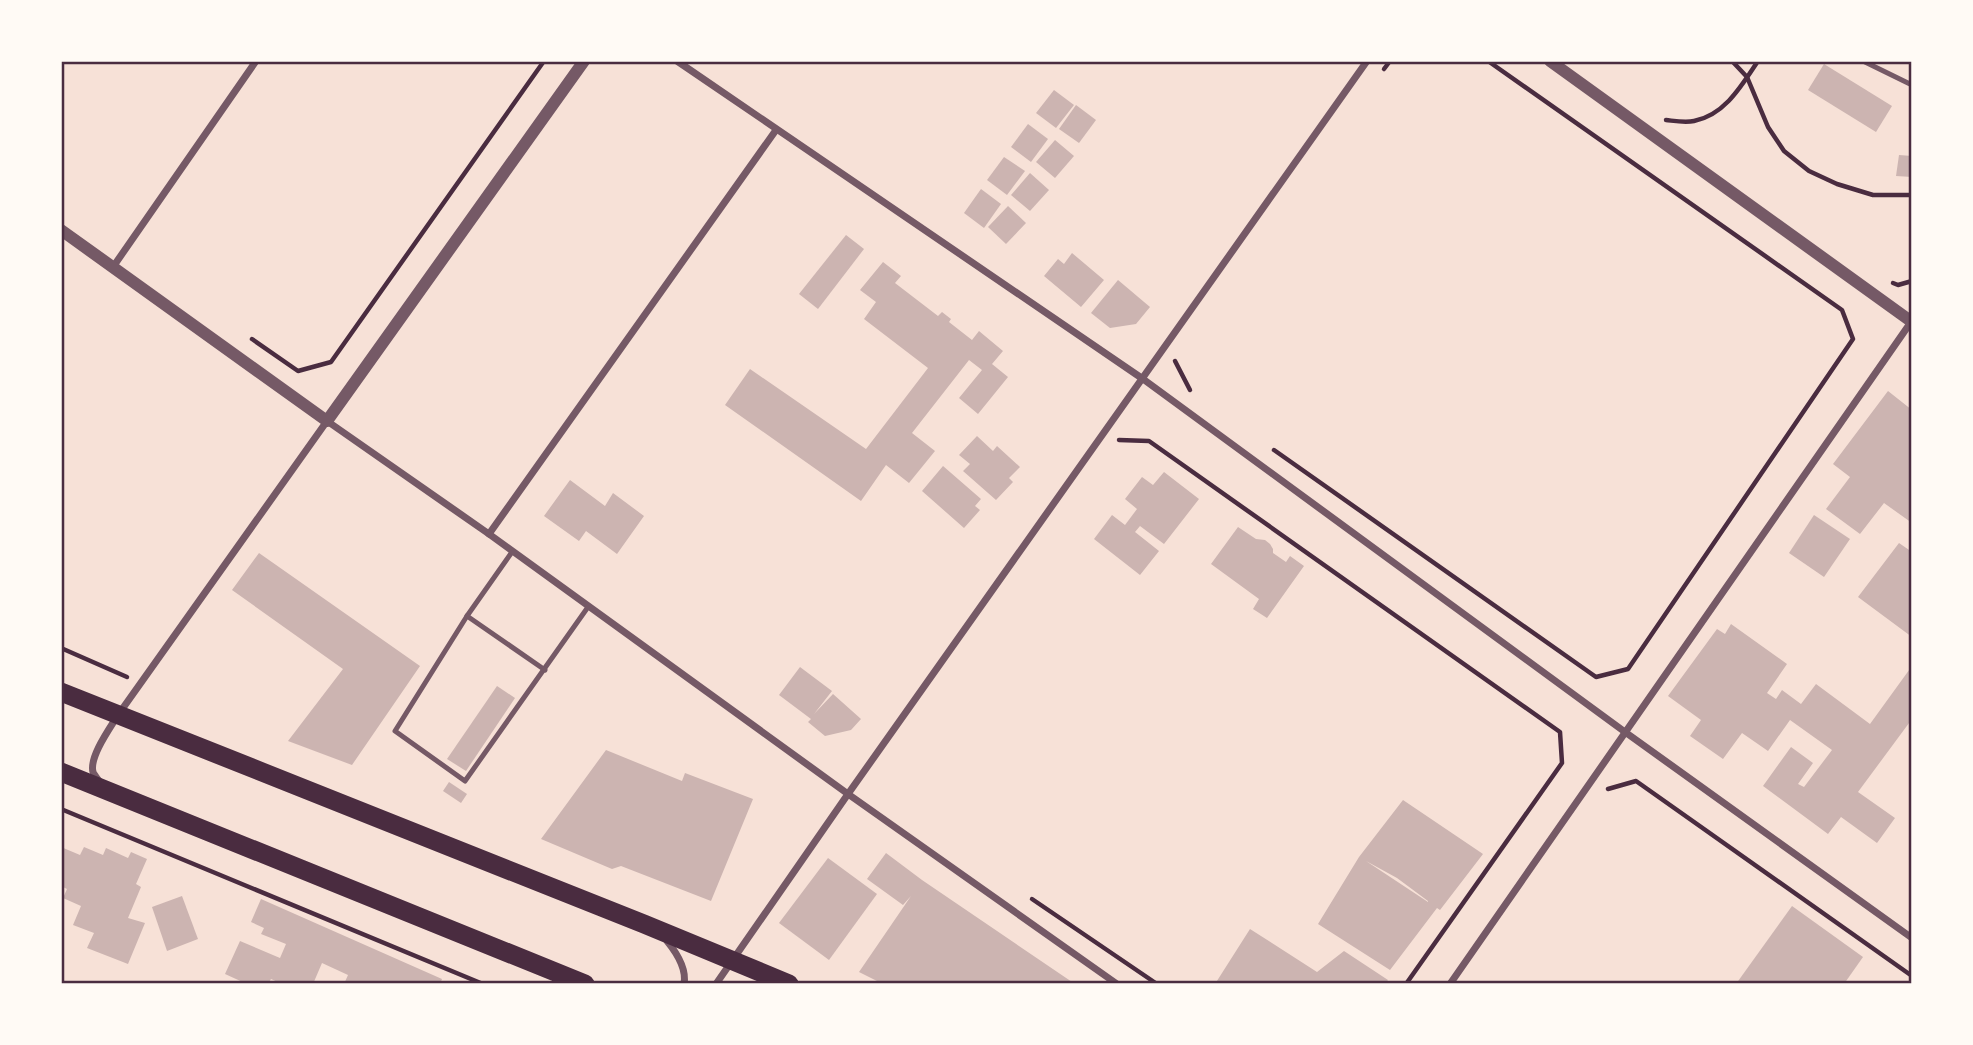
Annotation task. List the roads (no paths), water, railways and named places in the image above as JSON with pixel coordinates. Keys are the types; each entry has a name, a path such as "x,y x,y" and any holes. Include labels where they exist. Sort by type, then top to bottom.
{"highway":[{"path":"61,692 789,984"},
{"path":"61,772 585,984"}],"street":[{"path":"113,267 256,61"},
{"path":"110,793 93,772 94,760 118,715 584,61"},
{"path":"677,61 1143,379 1625,732 1912,938"},
{"path":"716,984 848,793 1367,61"},
{"path":"1450,984 1911,322 1550,61"},
{"path":"489,534 776,130"},
{"path":"61,230 1117,984"},
{"path":"644,924 667,941 678,955 685,978 684,984"}],"lane":[{"path":"1863,61 1912,85"},
{"path":"512,552 467,616 396,731 466,781 588,607"},
{"path":"467,616 545,670"}]}
